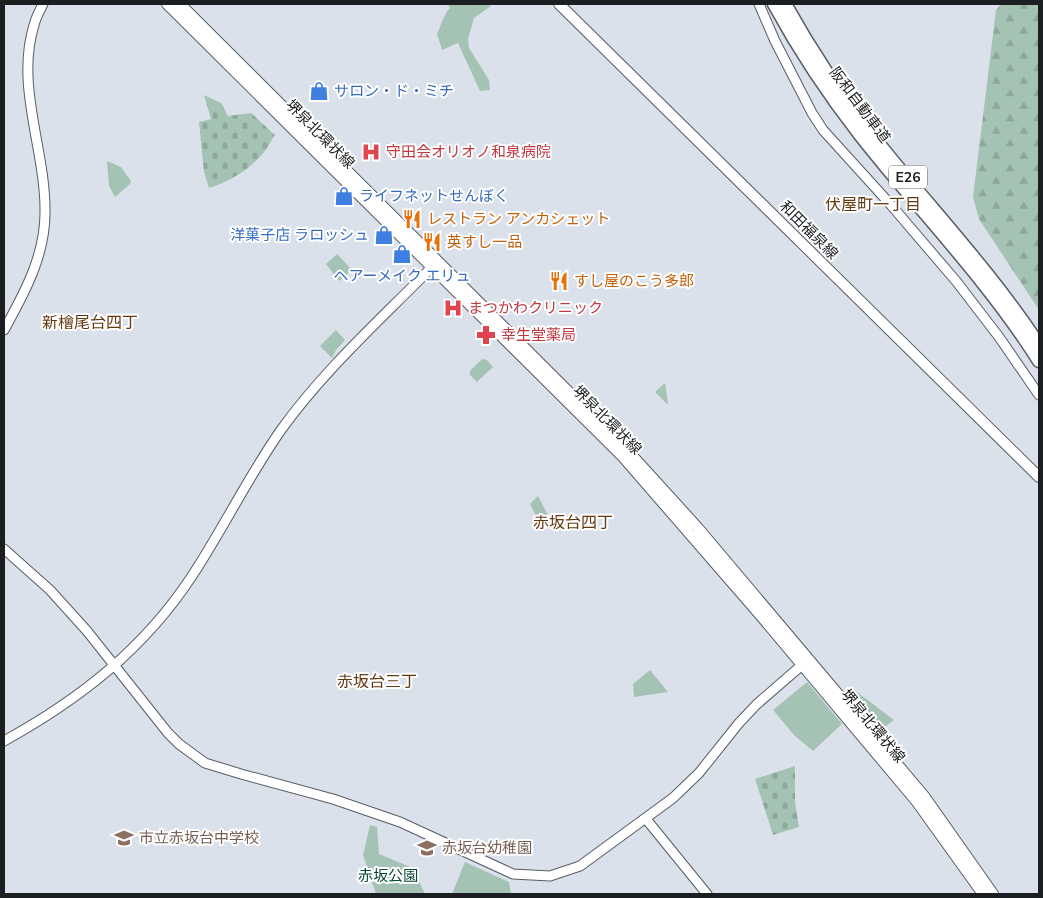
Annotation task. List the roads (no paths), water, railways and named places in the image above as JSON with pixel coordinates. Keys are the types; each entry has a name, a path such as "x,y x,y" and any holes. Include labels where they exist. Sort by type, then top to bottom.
{"highway":[{"name":"阪和自動車道","path":"774,4 793,40 833,99 988,290 1039,361"},
{"name":"阪和自動車道","path":"785,4 803,37 841,94 871,134 996,285 1039,345"}],"main road":[{"name":"堺泉北環状線","path":"167,4 624,458 917,802 983,894"},
{"name":"堺泉北環状線","path":"180,4 528,350 648,473 698,528 924,796 992,894"},
{"name":"和田福泉線","path":"559,4 1039,477"}],"street":[{"path":"4,330 23,296 34,270 44,230 45,195 28,81 28,56 34,24 43,4"},
{"path":"759,4 775,41 812,113 823,130 956,281 987,320 1039,396"},
{"path":"4,741 45,718 114,666 156,622 192,576 266,452 294,412 332,368 432,267"},
{"path":"4,549 50,590 87,631 168,733 179,744 205,762 381,815 513,874 550,876 573,870 593,858 682,790 699,773 739,723 757,704 802,665"},
{"path":"646,819 706,894"}],"place":[{"name":"サロン・ド・ミチ","path":"319,91"},
{"name":"守田会オリオノ和泉病院","path":"371,152"},
{"name":"ライフネットせんぼく","path":"344,196"},
{"name":"レストラン アンカシェット","path":"412,219"},
{"name":"洋菓子店 ラロッシュ","path":"384,235"},
{"name":"英すし一品","path":"432,242"},
{"name":"ヘアーメイク エリュ","path":"402,254"},
{"name":"すし屋のこう多郎","path":"559,281"},
{"name":"まつかわクリニック","path":"453,308"},
{"name":"幸生堂薬局","path":"486,335"},
{"name":"市立赤坂台中学校","path":"124,838"},
{"name":"赤坂台幼稚園","path":"427,848"}],"district":[{"name":"伏屋町一丁目","path":"873,204"},
{"name":"新檜尾台四丁","path":"90,322"},
{"name":"赤坂台四丁","path":"573,522"},
{"name":"赤坂台三丁","path":"377,681"}],"park label":[{"name":"赤坂公園","path":"388,876"}]}
